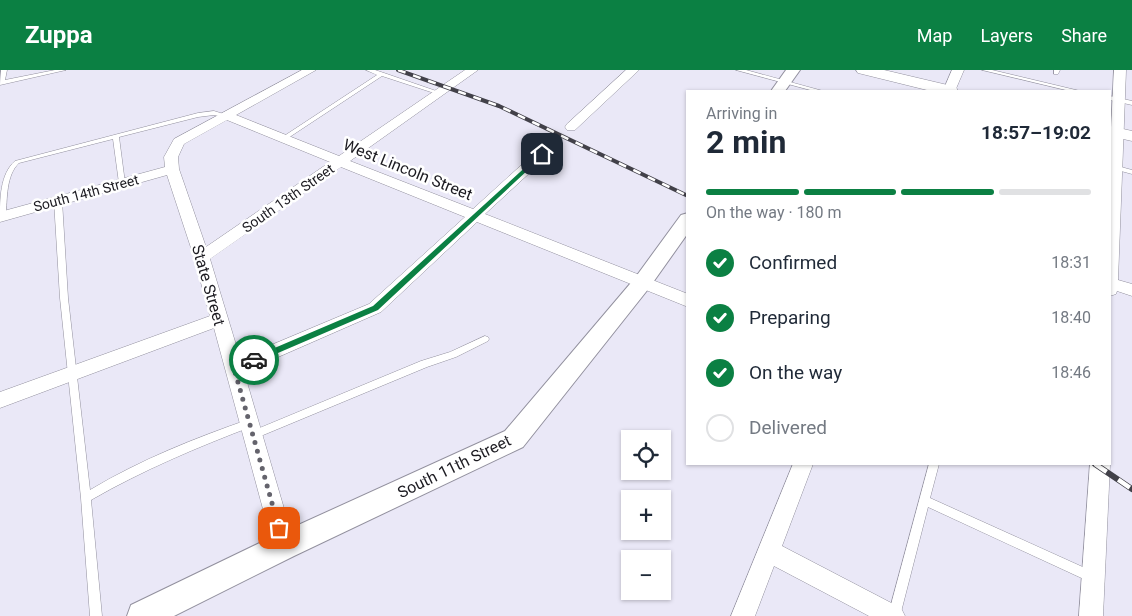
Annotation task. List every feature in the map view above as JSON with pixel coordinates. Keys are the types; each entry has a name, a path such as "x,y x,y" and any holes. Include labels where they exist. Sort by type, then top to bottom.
{"main road":[{"path":"864,70 946,90"}],"street":[{"path":"172,169 171,158 180,142 310,70"},
{"name":"South 13th Street","path":"202,257 472,70"},
{"path":"571,127 633,70"},
{"path":"950,90 958,70"},
{"path":"1111,244 1113,167 1120,133 1115,99 1120,70"},
{"name":"West Lincoln Street","path":"227,116 686,300"},
{"path":"234,368 375,308 555,142"},
{"name":"South 14th Street","path":"1,216 172,169"},
{"name":"State Street","path":"172,169 202,257 284,546"},
{"name":"South 11th Street","path":"142,616 284,546 514,440 642,283 686,222"},
{"path":"1111,283 1132,290"},
{"path":"0,400 219,319"},
{"path":"743,616 803,465"},
{"path":"1091,616 1100,465"},
{"path":"769,551 893,616"}],"lane":[{"path":"4,70 1,83 63,70"},
{"path":"369,70 439,93"},
{"path":"739,70 816,90"},
{"path":"985,70 1073,90"},
{"path":"283,139 382,74"},
{"path":"1115,99 1132,103"},
{"path":"1,216 8,171 12,164 198,115 214,113 227,116"},
{"path":"116,136 122,183"},
{"path":"1113,167 1132,172"},
{"path":"58,201 64,298 86,498 96,616"},
{"path":"86,498 107,484 181,450 252,429 424,364 453,355 485,339"},
{"path":"893,616 934,465"},
{"path":"924,500 1093,577"}],"railway":[{"path":"398,70 499,106 686,195"},
{"path":"1096,465 1132,489"}],"way so far":[{"path":"254,360 234,368 279,528"}],"route":[{"path":"254,360 375,308 542,154"}]}
